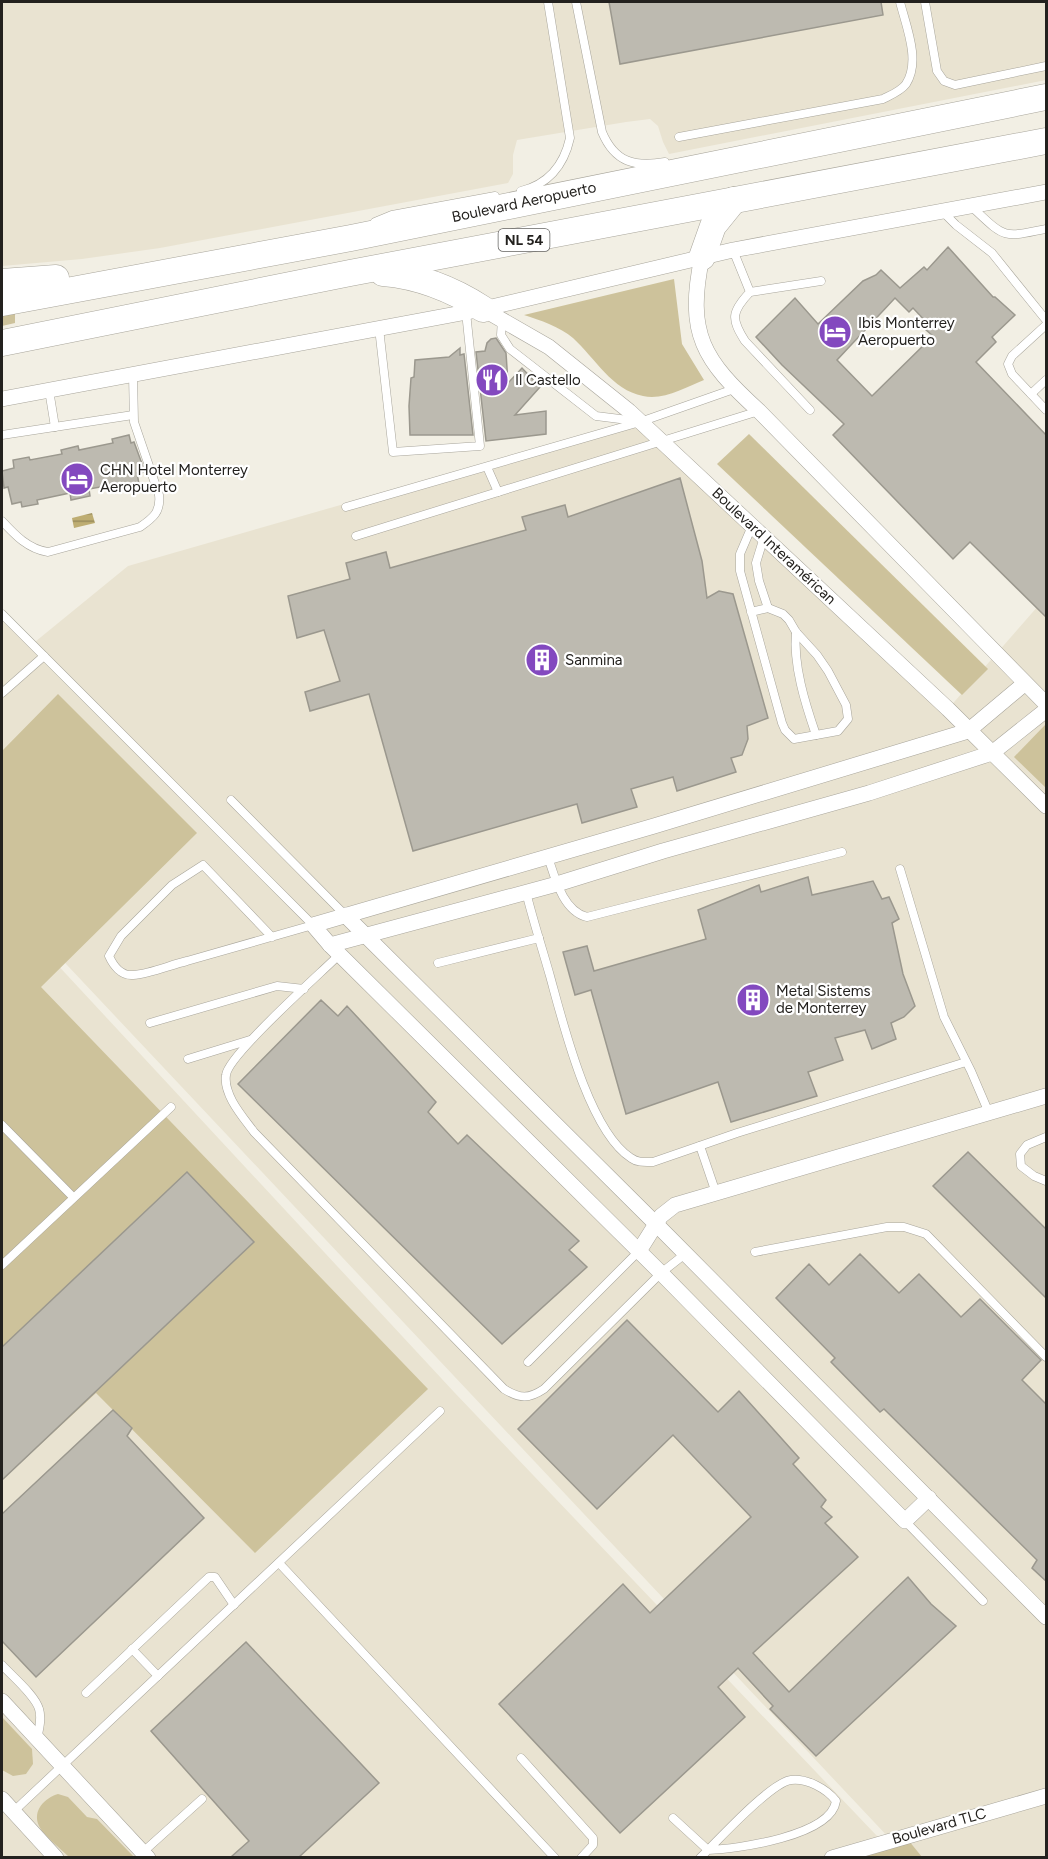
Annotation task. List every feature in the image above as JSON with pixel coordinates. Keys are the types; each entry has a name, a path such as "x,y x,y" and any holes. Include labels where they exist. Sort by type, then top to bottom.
{"highway":[{"name":"Boulevard Aeropuerto","path":"2,303 351,238 1047,98"},
{"name":"NL 54","path":"2,344 350,273 1046,141"},
{"path":"702,257 713,226 734,200"},
{"path":"350,273 371,272 412,277 449,290 483,313"},
{"path":"2,282 57,278 119,281"}],"street":[{"path":"2,399 379,328 483,313 733,250 1047,192"},
{"path":"702,257 695,288 697,321 702,345 734,389 759,411 1024,684 1047,704"},
{"name":"Boulevard Interamérican","path":"483,313 549,346 607,393 752,525 948,709 1047,806"},
{"path":"928,1498 905,1521 661,1273 335,950 313,925 654,826 968,731 1024,684"},
{"path":"335,950 365,934 557,884 663,851 869,793 992,753 1047,710"},
{"path":"654,826 663,851"},
{"path":"345,915 1047,1617"},
{"path":"639,1251 661,1216 675,1205 1047,1096"},
{"path":"2,1701 145,1855"},
{"name":"Boulevard TLC","path":"832,1857 1047,1796"},
{"path":"2,1799 56,1857"}],"lane":[{"path":"514,192 533,188 550,177 563,160 570,138 548,2"},
{"path":"576,2 602,132 606,141 618,156 636,164 646,165 669,161"},
{"path":"679,137 883,99 894,94 905,85 912,69 912,55 900,2"},
{"path":"925,2 937,71 944,81 954,84 1047,66"},
{"path":"821,134 859,134"},
{"path":"351,238 369,225 392,215 503,194"},
{"path":"971,206 998,231 1006,235 1014,236 1047,229"},
{"path":"943,212 992,253 1047,320"},
{"path":"733,250 750,292"},
{"path":"810,410 745,341 734,321 734,312 750,292 821,280"},
{"path":"379,328 393,452 480,446 483,313"},
{"path":"483,313 510,349 596,416 640,422"},
{"path":"1047,326 1012,356 1008,364 1012,374 1047,410"},
{"path":"2,521 24,543 37,550 48,552 140,527 151,520 158,512 159,495 133,415 134,375"},
{"path":"1031,394 1047,380"},
{"path":"346,507 640,422 734,389"},
{"path":"49,390 55,427"},
{"path":"356,536 759,411"},
{"path":"2,435 133,415"},
{"path":"487,467 498,492"},
{"path":"751,612 768,608 783,614 818,655 848,713 848,718 838,731 794,739 785,730 751,612 739,563 740,554 752,525"},
{"path":"764,537 756,563 768,608"},
{"path":"2,614 313,925 272,937 131,975 120,971 112,964 110,956 121,936 172,885 203,865 272,937"},
{"path":"796,632 794,650 816,735"},
{"path":"2,693 44,656"},
{"path":"231,800 345,915"},
{"path":"548,857 557,884 571,908 579,915 587,917 842,852"},
{"path":"900,869 944,1017 989,1113"},
{"path":"526,892 572,1054 593,1106 604,1127 619,1147 630,1158 640,1162 653,1162 966,1062"},
{"path":"438,963 539,938"},
{"path":"335,950 304,989 235,1057 226,1072 226,1082 239,1111 254,1132 504,1389 524,1398 544,1389 661,1273 685,1254"},
{"path":"150,1023 277,986 304,989"},
{"path":"188,1059 252,1039"},
{"path":"2,1265 171,1107"},
{"path":"2,1125 73,1197"},
{"path":"1047,1137 1027,1145 1020,1154 1021,1166 1034,1176 1047,1181"},
{"path":"700,1146 716,1193"},
{"path":"755,1252 887,1227 904,1227 926,1234 1047,1357"},
{"path":"528,1362 639,1251"},
{"path":"13,1812 440,1411"},
{"path":"905,1521 983,1601"},
{"path":"279,1563 555,1857"},
{"path":"86,1693 208,1577 215,1577 234,1605"},
{"path":"132,1649 158,1676"},
{"path":"2,1665 39,1708 37,1740"},
{"path":"521,1758 593,1838 593,1845 581,1857"},
{"path":"673,1818 708,1850 754,1845 810,1828 831,1815 836,1802 830,1794 803,1781 790,1780 780,1784 708,1850 700,1857"},
{"path":"145,1855 202,1799"}],"shaded area":[{"path":"2,2 1046,2 1046,80 669,154 658,126 650,119 517,140 513,155 513,174 508,183 160,248 82,259 2,266"},
{"path":"674,279 682,344 704,380 658,397 632,393 622,387 568,334 550,324 524,315"},
{"path":"15,306 15,323 2,326 2,309"},
{"path":"647,417 948,709 1046,597 1046,1857 907,1857 2,896 2,619 30,646 128,566"},
{"path":"749,434 988,669 962,695 717,464"},
{"path":"92,513 95,523 74,528 72,518"},
{"path":"58,694 197,833 41,987 428,1389 255,1553 96,1393 2,1480 2,751"},
{"path":"1046,726 1046,788 1014,757"},
{"path":"2,905 454,1392 897,1857 2,1857"},
{"path":"2,1717 32,1749 33,1764 26,1774 13,1776 2,1770"},
{"path":"58,1794 68,1797 87,1817 97,1819 134,1857 69,1857 45,1834 37,1820 41,1805"},
{"path":"909,1841 922,1857 854,1858"}],"building":[{"path":"609,2 881,2 883,15 620,64"},
{"path":"948,247 993,297 1015,315 992,337 996,342 976,362 1047,436 1047,618 970,542 953,559 833,435 844,424 756,337 795,298 818,324 863,281 881,270 900,288 924,267 927,270","holes":["895,298 909,312 913,308 930,326 926,330 933,336 872,396 837,360"]},
{"path":"496,338 506,353 508,383 522,368 540,387 515,415 546,411 546,434 486,441 476,352 485,351 487,343"},
{"path":"460,348 460,355 464,354 473,435 410,435 409,406 415,360 449,357"},
{"path":"129,435 131,443 134,442 145,472 137,473 139,484 122,487 122,483 89,489 90,496 71,500 70,493 37,500 38,504 22,507 21,502 12,504 8,487 4,488 2,471 14,468 13,460 29,457 30,460 62,454 61,450 78,446 79,450 113,443 112,439"},
{"name":"Sanmina","path":"680,478 702,561 707,598 719,591 733,594 768,718 747,726 748,739 742,755 731,758 736,772 677,791 673,777 631,789 637,807 582,823 577,804 413,851 369,694 310,711 305,692 340,681 324,630 297,638 288,596 350,579 346,563 386,552 390,568 526,530 522,517 565,505 568,517"},
{"name":"Metal Sistems de Monterrey","path":"808,877 812,895 873,881 882,899 889,897 899,919 892,923 903,974 915,1006 904,1017 891,1023 896,1039 872,1049 865,1030 835,1038 843,1060 808,1072 817,1096 731,1122 718,1082 626,1114 591,990 575,995 563,952 587,946 594,971 706,939 698,910 759,885 761,892"},
{"path":"321,1000 338,1016 347,1006 436,1102 428,1112 458,1144 467,1135 579,1241 569,1250 587,1267 502,1344 238,1084"},
{"path":"968,1152 1047,1230 1047,1299 933,1186"},
{"path":"187,1172 254,1242 2,1480 2,1347"},
{"path":"860,1254 899,1293 919,1274 961,1317 980,1299 1041,1360 1022,1380 1047,1405 1047,1582 1032,1568 1037,1560 884,1409 880,1412 831,1362 835,1358 776,1298 809,1264 829,1285"},
{"path":"627,1320 718,1412 739,1391 799,1458 793,1464 826,1500 821,1507 832,1517 825,1523 858,1557 753,1653 789,1692 908,1577 931,1604 956,1626 816,1756 770,1709 773,1706 738,1668 718,1687 745,1717 620,1833 499,1704 623,1584 650,1613 751,1517 673,1435 597,1509 518,1429"},
{"path":"113,1410 132,1428 127,1436 204,1518 36,1677 2,1641 2,1514"},
{"path":"246,1642 379,1783 299,1857 231,1857 249,1841 151,1731"}],"place":[{"name":"Ibis Monterrey Aeropuerto","path":"835,332"},
{"name":"Il Castello","path":"492,380"},
{"name":"CHN Hotel Monterrey Aeropuerto","path":"77,479"},
{"name":"Sanmina","path":"542,660"},
{"name":"Metal Sistems de Monterrey","path":"753,1000"}]}
